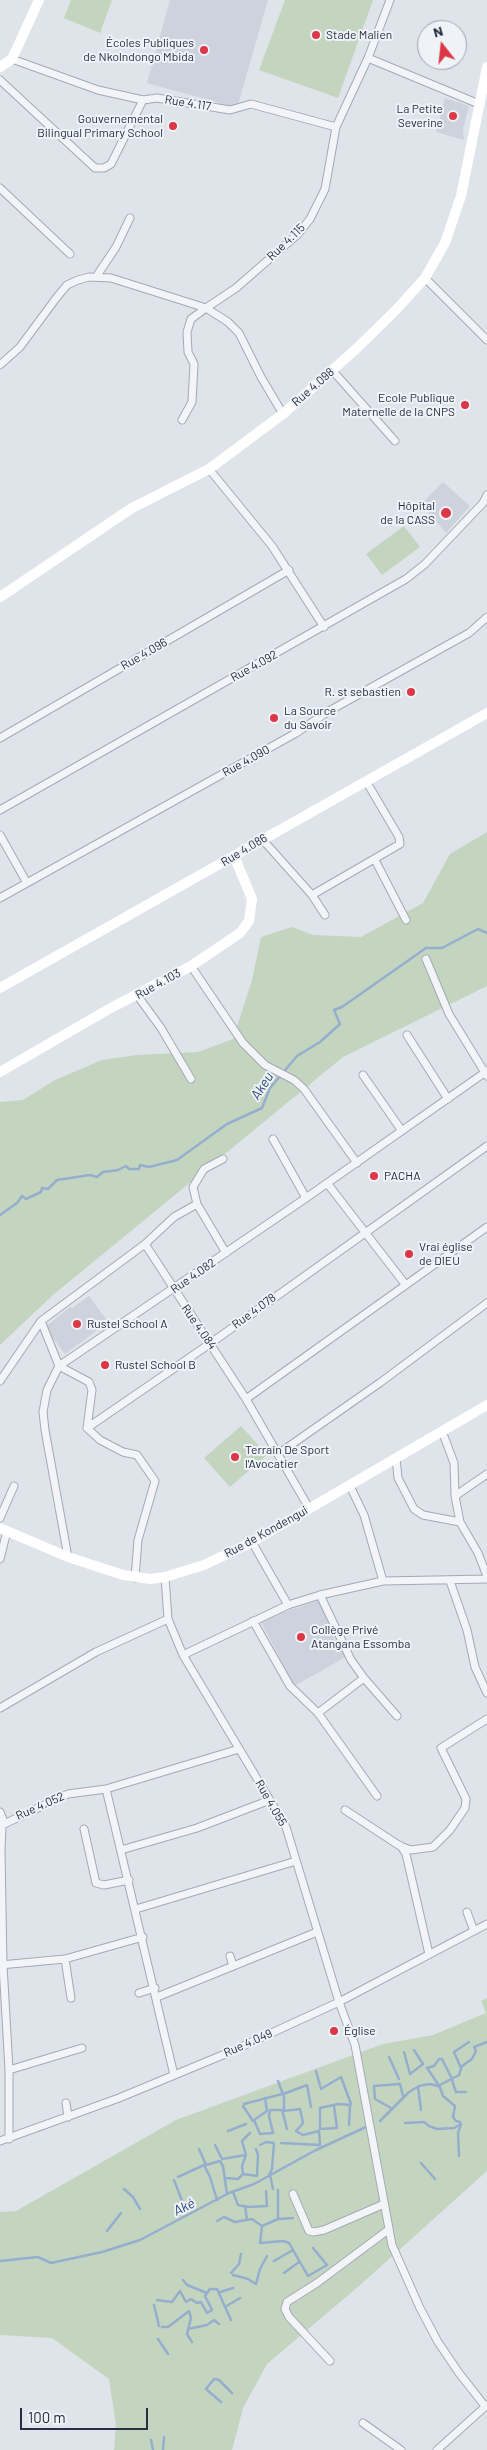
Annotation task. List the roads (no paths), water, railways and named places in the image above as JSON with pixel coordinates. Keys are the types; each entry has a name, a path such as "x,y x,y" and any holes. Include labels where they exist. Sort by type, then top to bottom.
{"main road":[{"path":"0,67 12,59 39,0"},
{"name":"Rue 4.098","path":"0,597 132,508 209,469 282,414 332,370 388,317 425,278 445,242 455,216 487,67"},
{"name":"Rue 4.086","path":"0,988 487,713"},
{"name":"Rue 4.103","path":"0,1072 109,1009 191,966 240,933 248,921 252,899 234,856"},
{"name":"Rue de Kondengui","path":"4,1530 68,1557 135,1578 165,1577 204,1565 252,1542 487,1405"}],"street":[{"name":"Rue 4.115","path":"182,420 192,402 194,364 188,352 187,332 191,319 243,282 298,234 310,219 325,189 336,127 368,58 390,0"},
{"path":"368,58 479,104"},
{"name":"Rue 4.117","path":"12,59 98,90 143,100 157,98 230,110 251,104 336,127"},
{"path":"0,80 95,168 104,168 111,164 143,100"},
{"path":"0,188 70,254"},
{"path":"96,277 116,247 130,218"},
{"path":"0,365 20,347 67,285 78,280 96,277 111,278 206,308 228,322 239,333 261,378 282,414"},
{"path":"425,278 487,340"},
{"path":"332,370 395,441"},
{"path":"209,469 255,523 289,570 324,627"},
{"name":"Rue 4.092","path":"0,810 324,627 412,574 487,496"},
{"name":"Rue 4.096","path":"0,738 289,570"},
{"name":"Rue 4.090","path":"0,898 296,733 329,710 469,633 487,617"},
{"path":"312,895 396,848 401,841 366,781"},
{"path":"0,835 27,883"},
{"path":"262,839 312,895 325,915"},
{"path":"375,860 406,920"},
{"path":"426,959 450,1014 486,1073"},
{"path":"191,966 243,1044 266,1065 294,1080 304,1089 356,1163"},
{"path":"137,996 160,1028 191,1079"},
{"path":"407,1035 448,1099"},
{"name":"Rue 4.082","path":"68,1557 43,1412 47,1390 59,1366 173,1290 486,1073"},
{"path":"363,1075 402,1131"},
{"path":"273,1139 306,1198"},
{"name":"Rue 4.078","path":"87,1428 211,1343 487,1146"},
{"path":"223,1159 204,1169 196,1178 193,1186 197,1204 226,1253"},
{"path":"327,1184 405,1284"},
{"path":"0,1381 41,1321 144,1244 174,1217 197,1204"},
{"path":"246,1399 487,1227"},
{"name":"Rue 4.084","path":"144,1244 173,1290 211,1343 309,1508"},
{"path":"278,1454 381,1382 487,1303"},
{"path":"41,1321 59,1366 90,1382 92,1390 87,1428 100,1440 123,1452 137,1456 155,1481 138,1540 135,1578"},
{"path":"183,1655 288,1605 320,1595 383,1581 450,1581 487,1578 478,1554 460,1522 454,1496 454,1463 442,1431"},
{"path":"396,1458 398,1478 414,1509 423,1515 460,1522"},
{"path":"454,1496 487,1474"},
{"path":"0,1518 14,1486"},
{"path":"350,1486 364,1515 383,1581"},
{"path":"0,1559 4,1530"},
{"path":"252,1542 288,1605"},
{"name":"Rue 4.055","path":"165,1577 168,1619 183,1655 286,1827 339,2002 355,2045 388,2230 405,2276 438,2342 459,2373 486,2405"},
{"path":"450,1581 467,1630 475,1667 487,1693"},
{"path":"320,1595 336,1632 364,1678 398,1716"},
{"path":"0,1708 96,1652 168,1619"},
{"path":"253,1621 290,1686 318,1713 377,1796"},
{"path":"318,1713 364,1678"},
{"path":"345,1810 400,1846 411,1850 433,1846 450,1830 465,1808 466,1798 441,1748 487,1719"},
{"name":"Rue 4.052","path":"9,2139 9,2070 1,1965 0,1857 1,1828 4,1822 68,1794 106,1789 239,1749"},
{"path":"106,1789 143,1937 174,2075"},
{"path":"121,1850 197,1828 270,1800"},
{"path":"0,1812 4,1822"},
{"path":"84,1829 96,1883 104,1885 129,1880"},
{"path":"400,1846 406,1854 429,1954"},
{"path":"136,1909 296,1861"},
{"path":"467,1912 474,1931"},
{"name":"Rue 4.049","path":"0,2141 68,2118 174,2075 339,2002 487,1924"},
{"path":"157,1997 317,1932"},
{"path":"1,1965 65,1959 143,1937"},
{"path":"230,1956 233,1966"},
{"path":"65,1959 71,1998"},
{"path":"139,1993 155,1988"},
{"path":"9,2070 82,2048"},
{"path":"66,2103 68,2118"},
{"path":"293,2194 309,2231 313,2232 324,2230 384,2204"},
{"path":"330,2362 289,2317 285,2309 287,2302 324,2278 388,2230"},
{"path":"437,2450 486,2405"},
{"path":"363,2423 401,2450"}],"waterway":[{"name":"Akeu","path":"0,1215 17,1203 22,1196 26,1199 41,1192 42,1188 48,1189 57,1180 90,1175 97,1177 103,1172 118,1170 126,1166 129,1169 139,1169 140,1165 149,1167 177,1160 227,1124 262,1108 270,1088 297,1056 320,1042 340,1024 334,1010 342,1007 426,948 442,948 478,929 487,933"},
{"path":"461,2068 454,2052 469,2042"},
{"name":"Aké","path":"380,2121 409,2092 419,2086 430,2084 438,2086 459,2075 462,2066 472,2059 476,2051 474,2047 487,2042"},
{"path":"404,2052 410,2074 423,2064 414,2050"},
{"path":"389,2057 399,2079"},
{"path":"438,2084 427,2068 434,2066 439,2059 442,2059 451,2077"},
{"path":"316,2071 321,2089 341,2077 351,2104"},
{"path":"452,2080 456,2092 466,2092"},
{"path":"278,2081 284,2097 284,2111 300,2109 303,2123 296,2131 303,2135 319,2131 320,2145 281,2143"},
{"path":"391,2108 375,2099 374,2086 400,2084 403,2096"},
{"path":"244,2104 286,2093 307,2085 311,2107"},
{"path":"439,2085 443,2096 455,2106 453,2117 456,2121 460,2122"},
{"path":"418,2087 421,2110"},
{"path":"265,2098 267,2111 254,2120 260,2134 273,2133 269,2116 270,2110 282,2110 287,2129"},
{"path":"334,2106 337,2128 320,2129 320,2108 338,2104 350,2105 349,2125"},
{"path":"243,2106 253,2121"},
{"path":"405,2123 424,2122 437,2129 454,2128 461,2124"},
{"path":"228,2131 246,2124"},
{"path":"459,2156 458,2133 461,2124"},
{"name":"Aké","path":"0,2261 38,2257 51,2263 102,2252 140,2240 229,2193 254,2184 316,2150 366,2127"},
{"path":"243,2174 242,2166 246,2155 242,2141 250,2133"},
{"path":"260,2145 266,2142 274,2143 272,2169 269,2175"},
{"path":"215,2145 222,2159 246,2155"},
{"path":"199,2149 206,2165 220,2161 223,2166 227,2194"},
{"path":"225,2178 238,2179 243,2174 257,2176 258,2155 256,2149"},
{"path":"421,2163 435,2179"},
{"path":"178,2177 204,2165 217,2200"},
{"path":"270,2175 273,2189"},
{"path":"174,2180 184,2206"},
{"path":"124,2189 133,2197 140,2209"},
{"path":"278,2190 278,2219"},
{"path":"233,2192 238,2205 248,2207 267,2206 266,2191"},
{"path":"245,2206 247,2220"},
{"path":"107,2231 121,2213"},
{"path":"217,2221 224,2217 235,2222 252,2219 262,2226"},
{"path":"262,2226 278,2219 293,2218"},
{"path":"262,2226 260,2243 283,2241 289,2243 308,2276 327,2265 313,2248"},
{"path":"274,2261 293,2250"},
{"path":"231,2273 239,2264 241,2254"},
{"path":"233,2275 248,2279 256,2284 260,2269 267,2256"},
{"path":"284,2273 299,2262"},
{"path":"183,2280 187,2285 207,2293"},
{"path":"220,2292 233,2288"},
{"path":"157,2300 172,2302 180,2291 186,2302 191,2299 197,2303 201,2302 207,2313 212,2310 205,2296 210,2289 217,2289 231,2320"},
{"path":"225,2307 240,2298"},
{"path":"154,2305 159,2326"},
{"path":"162,2327 168,2327 189,2311 191,2318 187,2334 192,2342"},
{"path":"188,2329 207,2325 214,2320 219,2324"},
{"path":"158,2339 168,2354"},
{"path":"221,2402 206,2389 214,2379 219,2380 232,2393"},
{"path":"163,2450 164,2437"},
{"path":"151,2440 153,2450"}],"place":[{"name":"Stade Malien","path":"316,35"},
{"name":"Écoles Publiques de Nkolndongo Mbida","path":"204,50"},
{"name":"La Petite Severine","path":"453,116"},
{"name":"Gouvernemental Bilingual Primary School","path":"173,126"},
{"name":"Ecole Publique Maternelle de la CNPS","path":"465,405"},
{"name":"Hôpital de la CASS","path":"446,513"},
{"name":"R. st sebastien","path":"411,692"},
{"name":"La Source du Savoir","path":"274,718"},
{"name":"PACHA","path":"374,1176"},
{"name":"Vrai église de DIEU","path":"409,1254"},
{"name":"Rustel School A","path":"77,1324"},
{"name":"Rustel School B","path":"105,1365"},
{"name":"Terrain De Sport l'Avocatier","path":"235,1457"},
{"name":"Collège Privé Atangana Essomba","path":"301,1637"},
{"name":"Église","path":"334,2031"}]}
